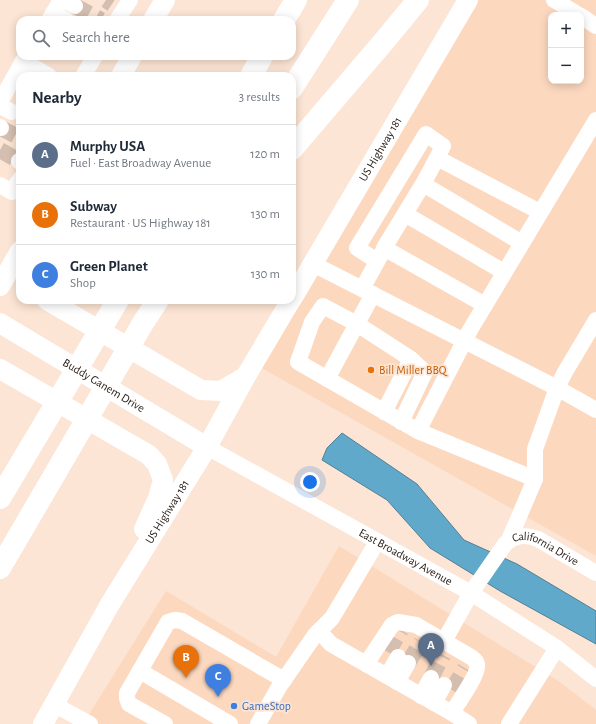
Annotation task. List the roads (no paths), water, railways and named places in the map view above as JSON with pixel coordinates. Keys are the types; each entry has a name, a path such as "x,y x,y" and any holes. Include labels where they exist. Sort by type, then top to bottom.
{"highway":[{"path":"296,82 348,0"},
{"path":"296,143 418,0"},
{"path":"252,72 260,60"},
{"path":"0,498 115,304"},
{"path":"0,568 150,312 162,304"}],"main road":[{"path":"155,16 165,0"},
{"name":"US Highway 181","path":"296,292 468,0"},
{"path":"123,72 130,60"},
{"path":"0,286 16,258"},
{"path":"54,304 201,390 221,391 246,376"},
{"name":"US Highway 181","path":"44,724 110,604 207,447 246,376 289,304"},
{"name":"Buddy Ganem Drive","path":"0,323 207,447"},
{"path":"0,369 149,455 157,464 163,480 158,498 110,604"}],"street":[{"path":"554,0 574,12"},
{"path":"584,18 596,26"},
{"path":"18,72 24,60"},
{"path":"28,60 44,72"},
{"path":"85,72 90,60"},
{"path":"4,106 10,86 16,75"},
{"path":"418,431 464,341 596,120"},
{"path":"327,379 357,324 367,291 381,254 423,184 443,146 426,134 357,248 381,254 485,305"},
{"path":"437,158 540,212"},
{"path":"423,184 522,243"},
{"path":"0,185 12,192 16,186"},
{"path":"404,214 504,272"},
{"path":"313,264 557,388 596,410"},
{"path":"402,422 425,372 411,359 357,324 323,306 312,322 298,362 384,412 418,431 535,479"},
{"path":"509,540 535,479 535,449 557,388 596,320"},
{"path":"384,412 411,359"},
{"name":"East Broadway Avenue","path":"207,447 471,594 557,648 596,679"},
{"path":"522,511 538,539"},
{"name":"California Drive","path":"456,654 471,594 509,540 522,536 530,536 538,539 596,573"},
{"path":"258,724 284,680 315,635 332,618 377,542"},
{"path":"164,724 129,704 127,693 168,622 175,620 182,621 284,680"},
{"path":"382,673 392,625 398,622 456,654 474,659 477,665 476,673 437,705"},
{"path":"319,631 330,644 469,724"},
{"path":"508,724 557,648"},
{"path":"382,673 398,658 382,673"},
{"path":"140,670 226,723"},
{"path":"437,705 443,684 437,705"},
{"path":"55,705 86,723"}],"water":[{"path":"342,433 417,484 464,540 517,564 596,611 596,644 500,591 430,548 387,500 322,460 327,448"}],"tunnel":[{"path":"106,0 112,4"},
{"path":"75,6 94,16"},
{"path":"1,128 16,136"},
{"path":"0,150 16,159"},
{"path":"388,652 401,630"},
{"path":"408,663 421,642"},
{"path":"431,678 443,655"},
{"path":"452,690 465,668"}],"place":[{"name":"Bill Miller BBQ","path":"371,370"},
{"name":"Murphy USA","path":"431,666"},
{"name":"Subway","path":"186,678"},
{"name":"Green Planet","path":"218,697"},
{"name":"GameStop","path":"234,706"}]}
